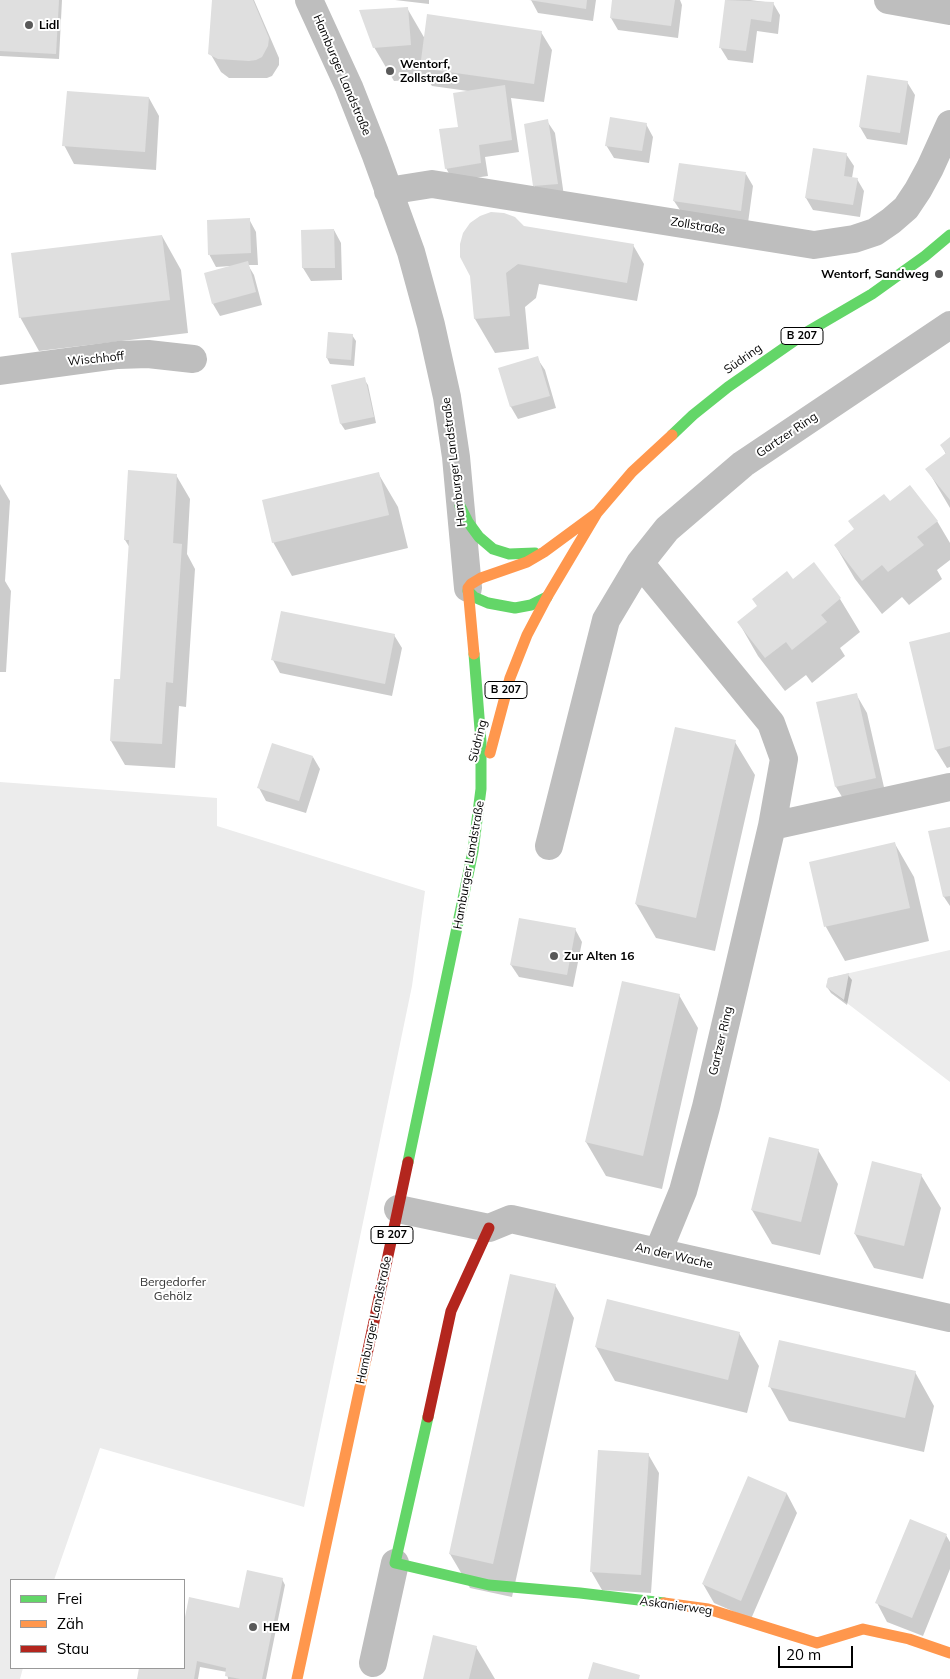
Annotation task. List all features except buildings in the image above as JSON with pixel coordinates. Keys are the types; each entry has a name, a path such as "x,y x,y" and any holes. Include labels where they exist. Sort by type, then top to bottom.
{"main road":[{"name":"Südring","path":"481,789 510,678 527,635 547,597 598,514 632,472 692,415 728,387 799,338 872,294 950,235"},
{"path":"460,506 468,522 479,537 493,549 509,554 525,555 544,552"},
{"name":"Südring","path":"468,590 471,584 481,578 526,562 544,552 598,514"},
{"path":"468,590 474,597 488,603 515,608 531,605 547,597"},
{"name":"Hamburger Landstraße","path":"297,1679 458,932 473,851 481,789 478,699 468,590"},
{"path":"395,1563 451,1310 489,1228"},
{"name":"Askanierweg","path":"395,1563 489,1585 580,1593 708,1610 817,1643 862,1629 909,1639 950,1653"}],"street":[{"name":"Hamburger Landstraße","path":"309,0 349,87 411,252 431,325 447,396 456,457 468,590"},
{"path":"888,0 950,11"},
{"name":"Zollstraße","path":"388,191 432,184 814,245 854,239 875,232 892,221 906,208 918,190 950,124"},
{"name":"Gartzer Ring","path":"549,846 606,620 640,564 667,528 743,464 950,326"},
{"name":"Wischhoff","path":"0,371 118,355 148,354 193,359"},
{"name":"Gartzer Ring","path":"640,564 771,723 784,759 772,826 704,1116 683,1190 658,1252"},
{"path":"772,826 950,787"},
{"path":"398,1209 489,1228"},
{"name":"An der Wache","path":"489,1228 511,1219 950,1318"},
{"path":"373,1663 395,1563"}],"green space":[{"name":"Bergedorfer Gehölz","path":"0,782 217,798 217,826 425,891 412,986 304,1507 100,1448 54,1579 10,1579 10,1669 23,1669 20,1679 0,1679"},
{"path":"950,950 950,1082 826,987 828,978"}],"traffic: fast":[{"path":"672,435 693,415 728,387 807,332 872,294 925,256 950,235"},
{"path":"460,506 468,522 479,537 493,549 509,554 535,553"},
{"path":"468,591 474,597 488,603 515,608 531,605 547,597"},
{"path":"408,1162 473,851 481,789 481,742 474,654"},
{"path":"428,1417 395,1563 489,1585 664,1603"}],"traffic: slow":[{"path":"490,753 510,678 527,635 547,597 597,513 632,472 672,435"},
{"path":"474,654 468,588 471,584 481,578 527,562 544,552 597,513"},
{"path":"297,1679 366,1359"},
{"path":"664,1603 708,1609 817,1643 863,1629 909,1639 950,1653"}],"traffic: jam":[{"path":"366,1359 408,1162"},
{"path":"428,1417 451,1311 489,1228"}],"place":[{"name":"Lidl","path":"29,25"},
{"name":"Wentorf, Zollstraße","path":"390,71"},
{"name":"Wentorf, Sandweg","path":"939,274"},
{"name":"Zur Alten 16","path":"554,956"},
{"name":"HEM","path":"253,1627"}]}
